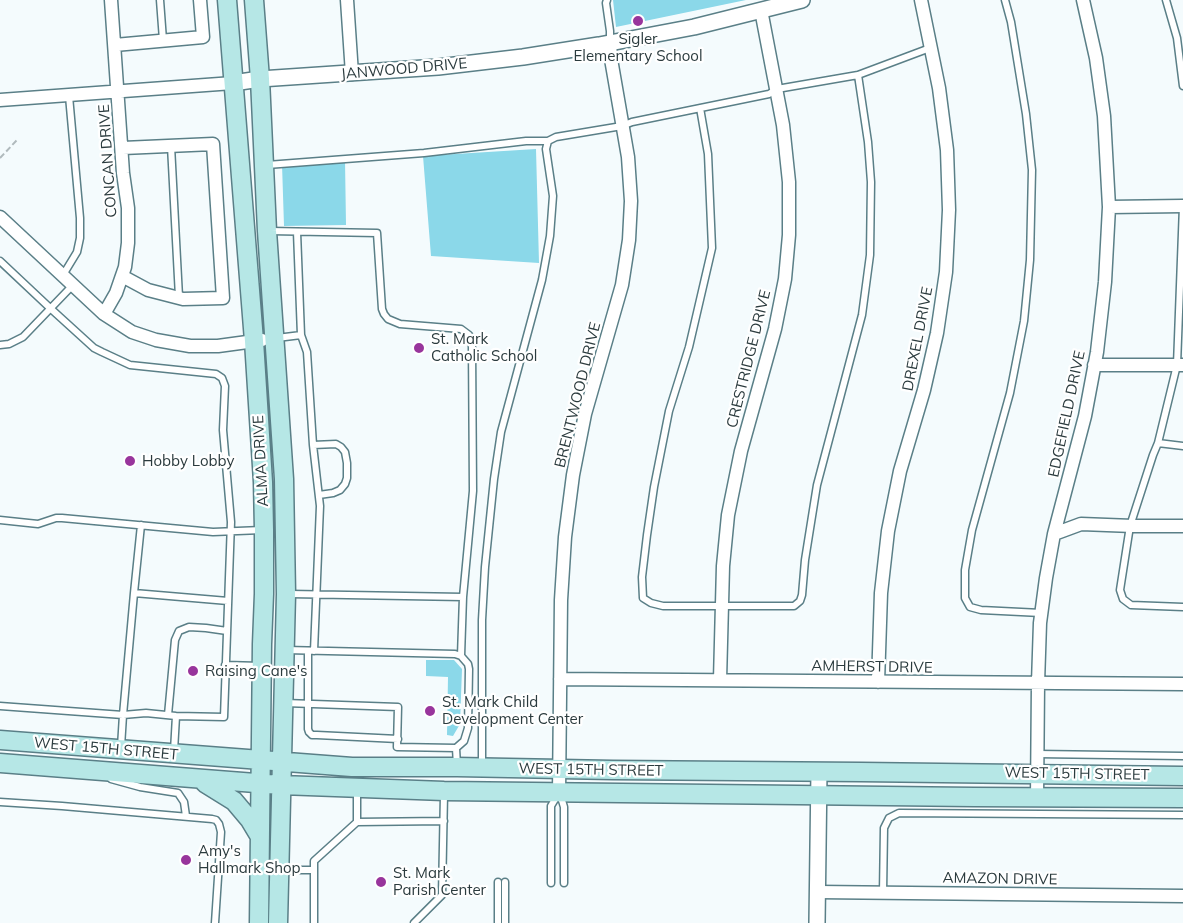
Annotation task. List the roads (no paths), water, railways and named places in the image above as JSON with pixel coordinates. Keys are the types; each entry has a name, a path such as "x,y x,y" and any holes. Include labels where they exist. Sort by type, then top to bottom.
{"main road":[{"name":"ALMA DRIVE","path":"227,0 260,426 264,530 259,923"},
{"name":"ALMA DRIVE","path":"254,0 284,479 286,594 278,923"},
{"path":"264,594 286,594"},
{"name":"WEST 15TH STREET","path":"0,740 334,767 1183,776"},
{"path":"118,773 121,750"},
{"name":"WEST 15TH STREET","path":"0,763 260,784 444,791 1183,798"},
{"path":"198,779 234,801 259,835"}],"street":[{"name":"CONCAN DRIVE","path":"104,315 116,293 125,267 128,243 128,208 123,173 111,0"},
{"path":"115,45 203,37 200,0"},
{"path":"347,0 352,74"},
{"name":"JANWOOD DRIVE","path":"0,100 118,93 260,79 438,67 523,57 694,27 770,6 802,0"},
{"name":"DREXEL DRIVE","path":"878,682 881,593 888,531 900,471 924,390 937,333 946,272 949,210 947,150 939,88 921,0"},
{"name":"EDGEFIELD DRIVE","path":"1038,798 1038,683 1041,613 1054,534 1085,416 1105,282 1108,207 1104,116 1096,58 1083,0"},
{"name":"CRESTRIDGE DRIVE","path":"720,680 721,607 728,515 739,462 775,329 785,279 789,235 789,182 777,89 770,6"},
{"name":"BRENTWOOD DRIVE","path":"559,793 561,600 563,558 573,476 585,414 622,285 629,240 631,201 628,157 610,59 610,43"},
{"path":"122,276 148,290 183,299 223,298 213,144 123,148"},
{"path":"1108,207 1183,206"},
{"path":"0,217 104,315 132,332 156,340 190,346 218,346 275,338"},
{"path":"1094,365 1180,365"},
{"path":"1054,534 1081,524 1183,526"},
{"name":"AMHERST DRIVE","path":"560,679 1183,684"},
{"path":"817,923 819,771"},
{"name":"AMAZON DRIVE","path":"818,892 1183,896"}],"lane":[{"path":"160,0 163,40"},
{"path":"607,0 610,43"},
{"path":"1005,0 1011,22 1026,114 1032,170 1030,260 1024,321 1010,393 972,530 966,570 965,598 970,607 981,610 1041,613"},
{"path":"1166,0 1176,38 1183,86"},
{"path":"264,165 424,153 526,141 548,141 556,137 622,126 769,94 777,89 858,75 931,48"},
{"path":"700,108 708,153 712,248 689,347 669,411 656,476 642,577 643,598 663,606 794,606 800,601 802,595 817,485 862,315 870,255 871,182 868,142 858,75"},
{"path":"63,275 77,252 80,237 69,96"},
{"path":"482,768 482,620 494,479 501,432 542,280 550,236 553,196 546,149 548,141"},
{"path":"171,145 179,298"},
{"path":"1183,206 1180,365 1158,443 1130,526 1120,590 1122,599 1131,604 1183,607"},
{"path":"267,231 378,233 384,315 400,324 461,329 472,340 473,491 463,597 461,656"},
{"path":"297,232 300,335 307,352 313,445 320,506 308,729 312,735 398,739"},
{"path":"0,261 94,348 125,364 216,374 222,378 225,386 223,430 230,532 224,717 146,713 123,715 0,706"},
{"path":"0,345 17,342 72,286"},
{"path":"275,338 300,335"},
{"path":"1158,443 1183,446"},
{"path":"313,445 336,444 345,452 347,463 347,478 340,490 319,495"},
{"path":"0,520 38,524 62,518 213,532 264,530"},
{"path":"121,750 141,525"},
{"path":"134,593 228,601"},
{"path":"286,594 463,597"},
{"path":"174,754 172,716 175,640 179,631 189,627 226,631"},
{"path":"285,650 461,656 469,669 468,728 464,741 456,748 397,747"},
{"path":"225,665 261,666"},
{"path":"284,703 398,707 397,768"},
{"path":"456,748 457,767"},
{"path":"1038,754 1183,756"},
{"path":"98,771 123,783 178,793 184,802 186,816"},
{"path":"357,788 357,822"},
{"path":"414,923 442,895 444,791"},
{"path":"551,883 551,806 559,793"},
{"path":"559,793 564,807 564,883"},
{"path":"0,802 216,820 221,828 215,923"},
{"path":"883,892 884,828 889,818 899,813 1183,815"},
{"path":"314,923 314,861 357,822 444,821"},
{"path":"279,870 314,870"},
{"path":"498,923 502,882 505,923"}],"place":[{"name":"Sigler Elementary School","path":"638,21"},
{"name":"St. Mark Catholic School","path":"419,348"},
{"name":"Hobby Lobby","path":"130,461"},
{"name":"Raising Cane's","path":"193,671"},
{"name":"St. Mark Child Development Center","path":"430,711"},
{"name":"Amy's Hallmark Shop","path":"186,860"},
{"name":"St. Mark Parish Center","path":"381,882"}]}
